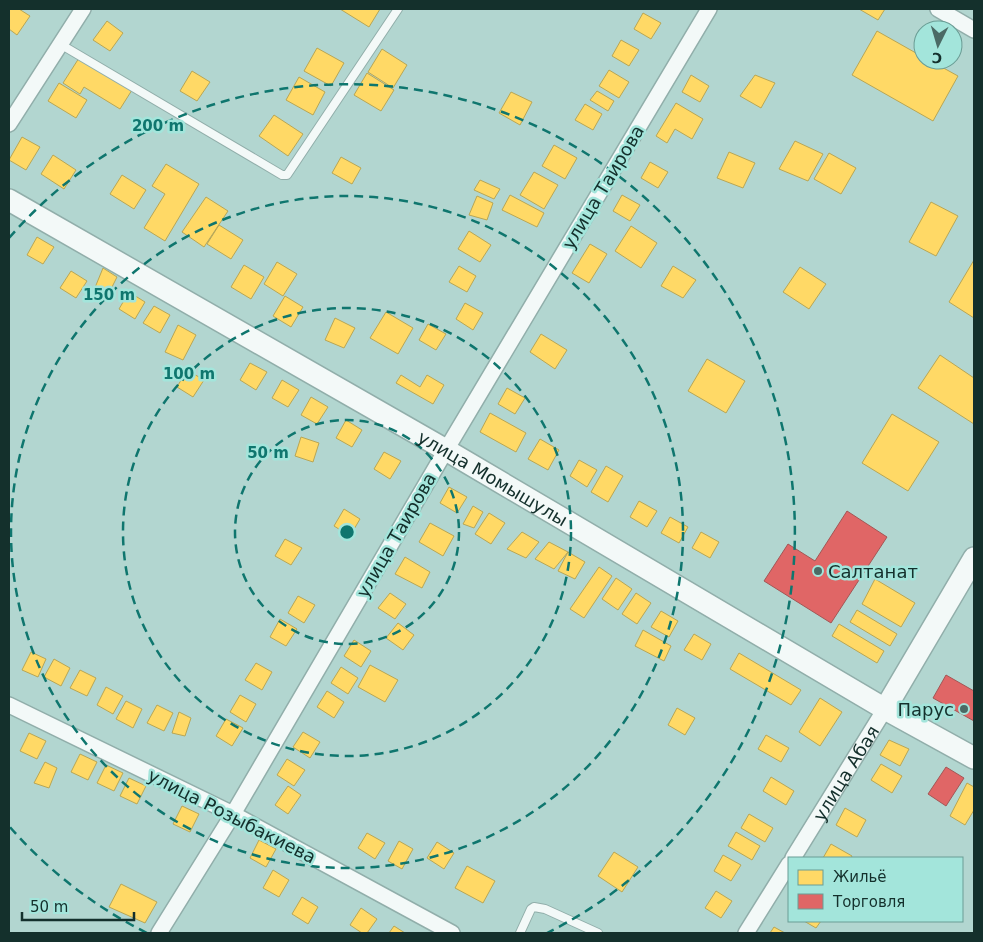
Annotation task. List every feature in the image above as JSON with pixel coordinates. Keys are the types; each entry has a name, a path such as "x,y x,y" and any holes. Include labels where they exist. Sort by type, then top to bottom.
{"street":[{"path":"9,124 83,9"},
{"name":"улица Таирова","path":"160,933 233,814 446,450 709,9"},
{"path":"938,9 974,30"},
{"name":"улица Момышулы","path":"9,200 446,450 885,709 974,758"},
{"name":"улица Абая","path":"794,857 885,709 974,558"},
{"name":"улица Розыбакиева","path":"9,705 233,814 452,933"},
{"path":"746,933 788,866"}],"lane":[{"path":"60,44 282,175 287,175 398,9"},
{"path":"520,933 531,909 534,907 545,909 598,933"}],"building: Жильё":[{"path":"9,9 19,9 30,16 17,35 9,29"},
{"path":"340,9 380,9 369,27"},
{"path":"859,9 885,9 878,20"},
{"path":"643,13 661,23 651,39 634,29"},
{"path":"107,21 123,33 110,51 93,40"},
{"path":"877,31 913,51 913,70 947,70 958,76 933,121 852,75"},
{"path":"621,40 639,50 629,66 612,56"},
{"path":"317,48 344,63 331,86 304,71"},
{"path":"382,49 407,65 393,88 368,72"},
{"path":"79,58 132,90 120,109 84,87 80,94 63,83"},
{"path":"609,70 629,82 619,98 599,86"},
{"path":"192,71 210,82 197,101 180,91"},
{"path":"367,73 394,90 381,111 354,95"},
{"path":"691,75 709,86 700,102 682,92"},
{"path":"755,75 775,83 761,108 740,96"},
{"path":"299,77 325,92 313,115 286,100"},
{"path":"59,83 87,100 76,118 48,101"},
{"path":"597,91 614,101 608,111 590,100"},
{"path":"511,92 532,102 520,125 499,113"},
{"path":"676,103 703,119 692,139 675,129 667,143 656,136"},
{"path":"585,104 602,114 593,130 575,120"},
{"path":"274,115 303,134 288,156 259,136"},
{"path":"22,137 40,147 26,170 9,160"},
{"path":"795,141 823,154 808,181 779,169"},
{"path":"554,145 577,158 565,179 542,166"},
{"path":"729,152 755,163 743,188 717,178"},
{"path":"829,153 856,168 841,194 814,179"},
{"path":"53,155 76,170 64,189 41,174"},
{"path":"341,157 361,168 352,184 332,173"},
{"path":"650,162 668,172 658,188 641,178"},
{"path":"166,164 199,184 165,241 144,228 165,194 152,186"},
{"path":"534,172 558,185 544,209 520,195"},
{"path":"122,175 146,190 134,209 110,194"},
{"path":"480,180 500,189 494,199 474,190"},
{"path":"510,195 544,213 537,227 502,210"},
{"path":"622,195 640,205 630,221 613,211"},
{"path":"477,196 493,203 487,220 469,215"},
{"path":"206,197 228,211 204,247 182,232"},
{"path":"931,202 958,216 936,256 909,242"},
{"path":"219,225 243,240 231,259 207,244"},
{"path":"631,226 657,243 641,268 615,251"},
{"path":"469,231 491,245 480,262 458,249"},
{"path":"37,237 54,247 43,264 27,255"},
{"path":"590,244 607,254 589,283 572,273"},
{"path":"974,260 974,318 949,302"},
{"path":"277,262 297,274 283,296 264,284"},
{"path":"244,265 264,277 251,299 231,287"},
{"path":"459,266 476,276 467,292 449,282"},
{"path":"673,266 696,280 683,298 661,286"},
{"path":"800,267 826,284 809,309 783,292"},
{"path":"103,268 117,277 108,295 94,290"},
{"path":"71,271 87,281 76,298 60,288"},
{"path":"129,292 145,302 135,319 119,309"},
{"path":"285,296 303,307 291,327 273,316"},
{"path":"465,303 483,313 473,330 456,319"},
{"path":"154,306 170,315 160,333 143,323"},
{"path":"386,312 413,328 398,354 370,338"},
{"path":"335,318 355,328 344,348 325,340"},
{"path":"428,324 446,334 436,350 419,340"},
{"path":"178,325 196,335 183,360 165,352"},
{"path":"541,334 567,350 555,369 530,352"},
{"path":"940,355 974,378 974,424 918,388"},
{"path":"707,359 745,381 726,413 688,391"},
{"path":"250,363 267,372 256,390 240,380"},
{"path":"187,370 204,380 193,397 177,387"},
{"path":"401,375 420,387 427,375 444,385 433,404 396,383"},
{"path":"282,380 299,390 288,407 272,398"},
{"path":"507,388 525,398 515,414 498,404"},
{"path":"311,397 328,407 317,424 301,415"},
{"path":"490,413 526,433 516,452 480,432"},
{"path":"892,414 939,442 908,491 862,463"},
{"path":"346,420 362,430 352,447 336,438"},
{"path":"301,437 319,443 313,462 295,456"},
{"path":"540,439 559,450 548,470 528,459"},
{"path":"384,452 401,461 390,479 374,469"},
{"path":"579,460 597,470 587,487 570,476"},
{"path":"606,466 623,476 608,502 591,492"},
{"path":"449,487 467,497 457,513 440,503"},
{"path":"639,501 657,511 647,527 630,517"},
{"path":"473,506 483,512 474,528 463,524"},
{"path":"344,509 360,519 350,536 334,526"},
{"path":"489,513 505,523 491,544 475,534"},
{"path":"670,517 688,527 679,543 661,533"},
{"path":"430,523 454,536 443,556 419,542"},
{"path":"522,532 539,542 526,558 507,549"},
{"path":"701,532 719,542 710,558 692,548"},
{"path":"285,539 302,548 291,565 275,556"},
{"path":"549,542 568,552 554,569 535,559"},
{"path":"568,552 585,562 575,579 558,571"},
{"path":"405,557 430,572 422,588 395,574"},
{"path":"599,567 612,576 584,618 570,609"},
{"path":"616,578 632,589 618,610 602,599"},
{"path":"875,579 915,603 901,627 862,604"},
{"path":"390,593 406,604 395,619 378,608"},
{"path":"636,593 651,603 637,624 622,614"},
{"path":"298,596 315,605 304,623 288,613"},
{"path":"857,610 897,634 890,646 850,622"},
{"path":"661,611 678,621 669,637 651,627"},
{"path":"280,619 297,629 286,646 270,637"},
{"path":"398,623 414,635 403,650 386,638"},
{"path":"839,624 884,651 877,663 832,636"},
{"path":"643,630 671,646 664,661 635,646"},
{"path":"694,634 711,644 702,660 684,650"},
{"path":"354,640 371,651 361,667 344,656"},
{"path":"31,652 46,659 38,677 22,670"},
{"path":"739,653 801,690 791,705 730,669"},
{"path":"54,659 70,668 61,686 44,677"},
{"path":"256,663 272,672 262,690 245,680"},
{"path":"370,665 398,680 385,702 358,687"},
{"path":"341,667 358,678 348,694 331,683"},
{"path":"80,670 96,678 87,696 70,688"},
{"path":"106,687 123,696 113,714 97,705"},
{"path":"327,691 344,702 334,718 317,707"},
{"path":"240,695 256,704 246,722 230,712"},
{"path":"820,698 842,712 820,746 799,732"},
{"path":"126,701 142,709 133,728 116,719"},
{"path":"157,705 173,713 164,731 147,723"},
{"path":"677,708 695,718 685,735 668,725"},
{"path":"179,712 191,718 185,736 172,733"},
{"path":"226,719 243,728 232,746 216,736"},
{"path":"303,732 320,742 310,758 293,747"},
{"path":"29,733 46,741 37,759 20,751"},
{"path":"766,735 789,748 781,762 758,749"},
{"path":"889,740 909,749 900,766 880,755"},
{"path":"80,754 97,762 88,780 71,772"},
{"path":"287,759 305,770 294,786 277,775"},
{"path":"45,762 57,768 49,788 34,783"},
{"path":"881,764 902,776 892,793 871,780"},
{"path":"106,765 123,773 114,791 97,783"},
{"path":"771,777 794,791 786,805 763,791"},
{"path":"129,778 146,786 137,804 120,796"},
{"path":"967,783 974,787 974,810 965,825 950,816"},
{"path":"288,786 301,795 288,814 275,805"},
{"path":"182,806 199,814 190,832 173,824"},
{"path":"845,808 866,820 857,837 836,825"},
{"path":"749,814 773,828 765,842 741,828"},
{"path":"736,832 760,846 752,860 728,846"},
{"path":"367,833 385,843 375,859 358,848"},
{"path":"259,840 276,849 266,867 250,858"},
{"path":"399,841 413,849 402,869 388,861"},
{"path":"437,842 454,853 444,869 427,858"},
{"path":"831,844 852,856 852,857 824,857"},
{"path":"614,852 638,867 622,892 598,876"},
{"path":"723,855 741,865 731,881 714,871"},
{"path":"467,866 495,881 483,903 455,888"},
{"path":"273,870 289,880 279,897 263,888"},
{"path":"121,884 157,902 145,923 109,907"},
{"path":"716,891 732,901 721,918 705,908"},
{"path":"302,897 318,907 308,924 292,914"},
{"path":"361,908 377,919 367,933 362,933 350,925"},
{"path":"806,922 820,922 816,928"},
{"path":"394,926 405,933 389,933"},
{"path":"774,927 785,933 770,933"}],"building: Торговля":[{"name":"Салтанат","path":"847,511 887,537 831,623 764,581 788,544 815,561"},
{"name":"Парус","path":"946,675 974,691 974,721 933,698"},
{"path":"946,767 964,778 946,806 928,794"}],"place":[{"name":"Салтанат","path":"818,571"},
{"name":"Парус","path":"964,709"}]}
